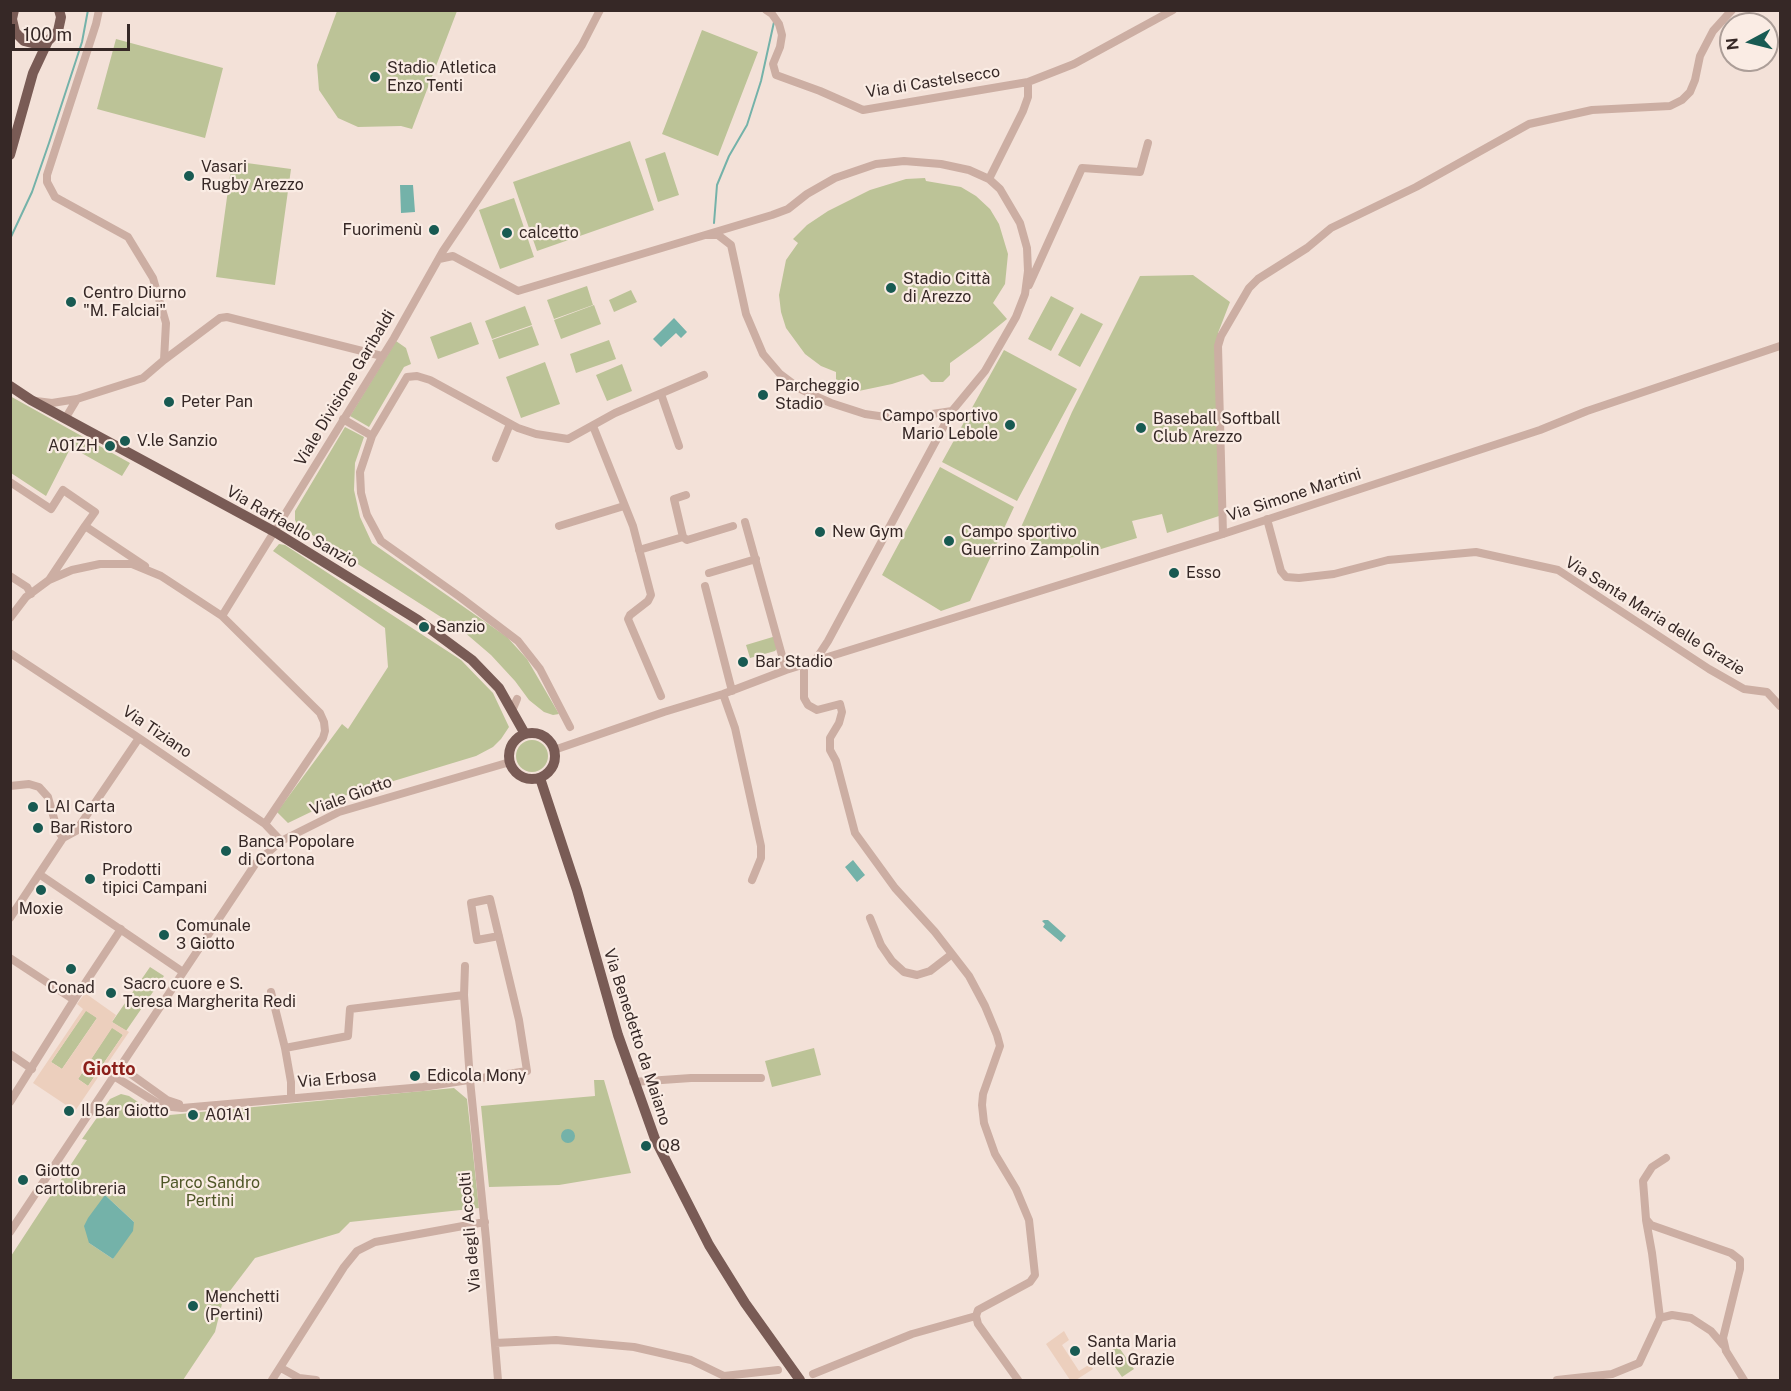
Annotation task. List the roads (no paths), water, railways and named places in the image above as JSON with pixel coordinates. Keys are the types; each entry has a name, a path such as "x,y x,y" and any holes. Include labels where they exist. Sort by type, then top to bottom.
{"main road":[{"path":"14,10 11,25 19,37 30,44 42,44 58,31 61,17 59,10"},
{"path":"10,155 33,73 48,41"},
{"path":"30,44 33,73"},
{"name":"Via Raffaello Sanzio","path":"10,386 30,400 275,532 418,620 472,660 499,688 525,734"},
{"path":"532,733 546,738 554,750 554,763 540,778 521,776 515,772 510,762 510,748 525,734 532,733"},
{"name":"Via Benedetto da Maiano","path":"540,778 577,890 633,1082 655,1139 709,1245 745,1304 800,1380"}],"street":[{"path":"99,10 47,175 47,182 55,197 128,237 153,278 157,289 166,323 164,360"},
{"path":"600,10 582,45 441,255 453,256 518,291 788,209 807,194 835,178 876,164 904,161 941,164 969,170 989,179 1004,195 1020,223 1027,248 1028,271 1025,294"},
{"name":"Via di Castelsecco","path":"766,10 779,24 782,35 773,64 776,75 863,110 1028,82 1074,64 1173,10"},
{"path":"1223,534 1218,346 1221,336 1249,288 1258,279 1307,248 1330,228 1416,187 1529,124 1592,110 1670,106 1682,100 1690,92 1700,56 1713,31 1732,10"},
{"path":"989,179 1023,111 1028,97 1028,82"},
{"path":"554,750 814,662 832,633 952,411 985,371 1016,317 1083,168 1140,172 1148,144"},
{"path":"701,235 718,235 731,245 746,314 763,354 780,374 800,389 831,403 865,414 899,419 952,411"},
{"path":"452,239 450,248 453,256"},
{"name":"Viale Divisione Garibaldi","path":"222,616 382,356 441,255"},
{"path":"30,400 52,403 77,399 143,378 220,318 234,318 382,356"},
{"name":"Via Simone Martini","path":"814,662 1223,534 1540,430 1587,411 1780,346"},
{"path":"570,727 540,669 518,641 381,541 366,515 361,493 360,472 372,436 407,376 430,380 510,424 536,434 568,439 615,413 704,375"},
{"path":"661,394 679,446"},
{"path":"65,419 77,399"},
{"path":"343,419 372,436"},
{"path":"496,458 510,424"},
{"path":"593,426 633,526 651,595 648,602 628,619 661,696"},
{"path":"10,482 51,509 63,490 95,512 49,580"},
{"path":"683,537 674,499 686,495"},
{"path":"559,526 624,506"},
{"name":"Via Santa Maria delle Grazie","path":"1267,519 1281,571 1286,577 1299,578 1334,574 1388,560 1476,552 1558,570 1709,669 1744,689 1767,692 1780,705"},
{"path":"745,522 786,670"},
{"path":"85,526 222,616 320,713 325,731 322,738 265,824"},
{"path":"639,550 683,537 687,540 733,526"},
{"path":"710,573 756,559"},
{"path":"10,618 30,594 49,580 72,570 100,564 132,564 161,576"},
{"path":"10,576 27,587 30,594"},
{"path":"705,586 761,846 761,858 752,880"},
{"name":"Via Tiziano","path":"10,653 140,738 265,824 281,841"},
{"path":"804,665 804,698 808,705 817,710 840,704 842,712 839,723 830,738 830,750 836,761 855,832 894,888 969,976 986,1006 997,1035 1000,1046 982,1094 984,1123 995,1155 1016,1189 1029,1220 1035,1275 1030,1282 978,1310 976,1316 978,1324 1018,1380"},
{"path":"512,711 517,699"},
{"path":"10,918 63,838 76,831 140,738"},
{"name":"Viale Giotto","path":"10,1232 256,863 281,841 339,812 510,762"},
{"path":"10,786 29,784 39,787 48,797 57,829 63,838"},
{"path":"39,874 183,972"},
{"path":"490,899 499,936 477,940 471,903 490,899"},
{"path":"870,918 881,945 892,961 904,972 917,975 930,971 952,954"},
{"path":"10,1102 121,929"},
{"name":"Via Erbosa","path":"114,1076 162,1106 182,1108 423,1087 527,1071 519,1020 499,936"},
{"path":"10,958 74,1000"},
{"name":"Via degli Accolti","path":"465,966 470,1080 498,1380"},
{"path":"271,992 285,1048 291,1082 291,1098"},
{"path":"285,1048 348,1036 350,1009 465,995"},
{"path":"10,1054 32,1069"},
{"name":"Via Erbosa","path":"121,1067 166,1100 182,1104 207,1105"},
{"path":"633,1082 691,1078 761,1078"},
{"path":"1557,1380 1612,1374 1639,1363 1660,1318 1643,1181 1652,1167 1666,1158"},
{"path":"1646,1219 1651,1225 1731,1253 1740,1260 1740,1269 1724,1331 1726,1351"},
{"path":"272,1380 344,1267 357,1251 375,1242 484,1222"},
{"path":"1660,1318 1672,1315 1691,1318 1711,1331 1721,1341 1744,1380"},
{"path":"813,1374 912,1334 976,1316"},
{"path":"495,1343 556,1341 634,1347 691,1360 724,1378 778,1370"},
{"path":"280,1368 299,1379 316,1380"}],"water":[{"path":"400,185 413,185 415,212 401,213"},
{"path":"674,318 687,332 681,338 676,333 661,347 653,339"},
{"path":"853,860 865,875 857,882 845,867"},
{"path":"1048,920 1066,936 1061,942 1043,927 1045,924 1042,921"},
{"path":"565,1129 571,1129 575,1136 571,1143 565,1143 561,1139 561,1133"},
{"path":"105,1195 134,1222 133,1231 113,1259 89,1243 84,1226"}],"waterway":[{"path":"10,239 32,192 49,143 82,42 88,10"},
{"path":"714,223 717,185 729,156 747,125 761,81 774,22"}],"place":[{"name":"Stadio Atletica Enzo Tenti","path":"375,77"},
{"name":"Vasari Rugby Arezzo","path":"189,176"},
{"name":"Fuorimenù","path":"434,230"},
{"name":"calcetto","path":"507,233"},
{"name":"Stadio Città di Arezzo","path":"891,288"},
{"name":"Centro Diurno \"M. Falciai\"","path":"71,302"},
{"name":"Parcheggio Stadio","path":"763,395"},
{"name":"Peter Pan","path":"169,402"},
{"name":"Campo sportivo Mario Lebole","path":"1010,425"},
{"name":"Baseball Softball Club Arezzo","path":"1141,428"},
{"name":"V.le Sanzio","path":"125,441"},
{"name":"A01ZH","path":"110,446"},
{"name":"New Gym","path":"820,532"},
{"name":"Campo sportivo Guerrino Zampolin","path":"949,541"},
{"name":"Esso","path":"1174,573"},
{"name":"Sanzio","path":"424,627"},
{"name":"Bar Stadio","path":"743,662"},
{"name":"LAI Carta","path":"33,807"},
{"name":"Bar Ristoro","path":"38,828"},
{"name":"Banca Popolare di Cortona","path":"226,851"},
{"name":"Prodotti tipici Campani","path":"90,879"},
{"name":"Moxie","path":"41,890"},
{"name":"Comunale 3 Giotto","path":"164,935"},
{"name":"Conad","path":"71,969"},
{"name":"Sacro cuore e S. Teresa Margherita Redi","path":"111,993"},
{"name":"Edicola Mony","path":"415,1076"},
{"name":"Il Bar Giotto","path":"69,1111"},
{"name":"A01A1","path":"193,1115"},
{"name":"Q8","path":"646,1146"},
{"name":"Giotto cartolibreria","path":"23,1180"},
{"name":"Menchetti (Pertini)","path":"193,1306"},
{"name":"Santa Maria delle Grazie","path":"1075,1351"}],"district":[{"name":"Giotto","path":"109,1069"}],"park label":[{"name":"Parco Sandro Pertini","path":"210,1192"}]}
